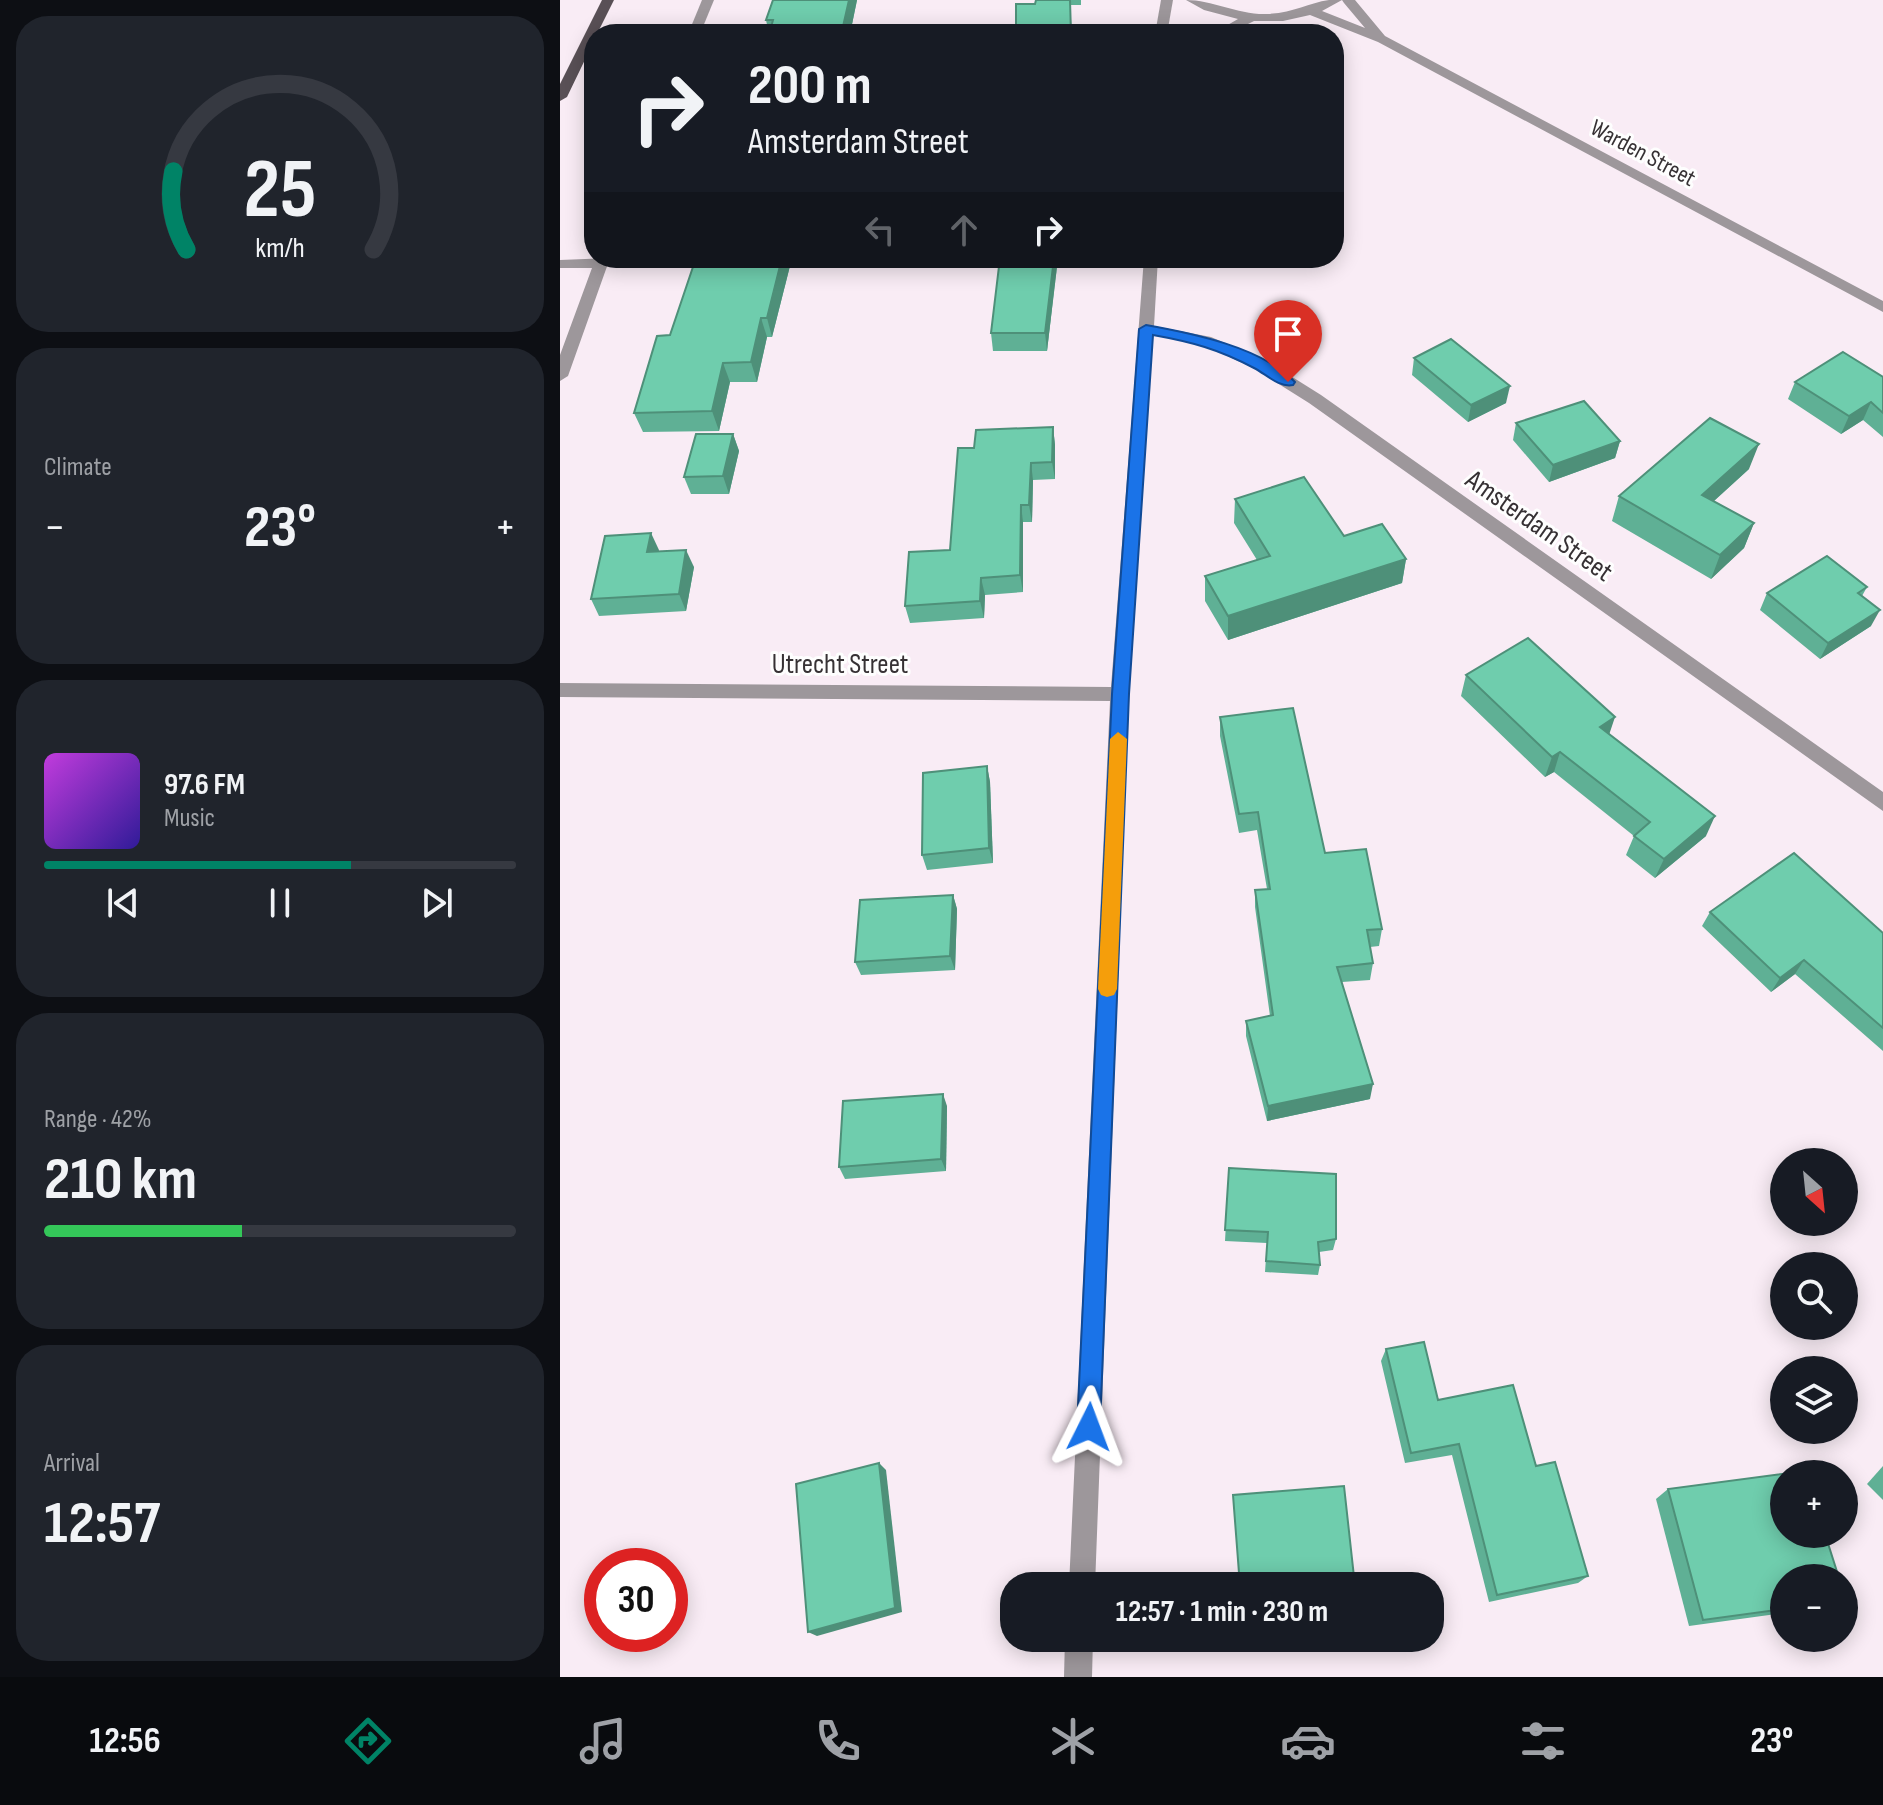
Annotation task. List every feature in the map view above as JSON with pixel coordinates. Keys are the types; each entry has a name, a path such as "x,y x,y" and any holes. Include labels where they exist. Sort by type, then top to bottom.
{"main road":[{"path":"596,24 608,0"},
{"path":"560,97 584,48"}],"street":[{"path":"698,24 708,0"},
{"path":"1163,24 1167,0"},
{"path":"1192,0 1211,9 1253,17 1283,17 1311,11 1336,0"},
{"name":"Warden Street","path":"1348,0 1382,39"},
{"name":"Warden Street","path":"1311,11 1382,39 1883,307"},
{"path":"1239,24 1253,17"},
{"path":"560,264 584,262"},
{"path":"560,376 599,268"},
{"path":"1083,1572 1120,694 1150,268"},
{"name":"Amsterdam Street","path":"1146,329 1206,340 1261,365 1315,399 1883,803"},
{"name":"Utrecht Street","path":"560,690 1120,694"},
{"path":"1078,1677 1079,1652"}],"building":[{"path":"773,0 849,0 844,24 772,24 773,20 766,20"},
{"path":"1036,0 1070,0 1071,24 1016,24 1016,4 1035,4"},
{"path":"693,268 780,268 767,318 761,318 751,362 723,363 712,411 634,413 657,336 670,335"},
{"path":"999,268 1053,268 1045,333 991,333"},
{"path":"1451,339 1510,386 1471,405 1414,358"},
{"path":"1843,352 1883,377 1883,413 1871,402 1849,416 1795,382"},
{"path":"1584,401 1620,441 1553,465 1516,423"},
{"path":"1710,418 1759,444 1702,495 1754,523 1720,555 1619,496"},
{"path":"1053,427 1052,462 1031,463 1029,505 1021,505 1020,575 981,578 980,601 905,606 909,552 950,550 958,448 974,448 976,430"},
{"path":"696,434 733,434 723,476 684,477"},
{"path":"1304,477 1344,536 1382,524 1406,559 1228,616 1205,576 1270,556 1235,499"},
{"path":"651,533 647,552 686,550 679,594 591,599 605,536"},
{"path":"1827,556 1867,587 1858,593 1880,610 1828,643 1767,593"},
{"path":"1528,638 1615,717 1600,727 1715,816 1664,859 1634,836 1650,822 1560,752 1552,757 1466,675"},
{"path":"1293,708 1325,853 1366,849 1382,929 1367,930 1373,963 1337,967 1373,1084 1268,1106 1246,1021 1273,1015 1255,890 1270,889 1258,812 1239,814 1220,717"},
{"path":"987,766 989,848 922,855 923,773"},
{"path":"1794,853 1883,933 1883,1028 1804,960 1780,978 1710,912"},
{"path":"953,895 950,956 855,962 860,900"},
{"path":"943,1094 941,1159 839,1167 843,1101"},
{"path":"1229,1168 1336,1174 1336,1239 1318,1242 1320,1265 1266,1261 1268,1232 1225,1230"},
{"path":"1424,1342 1438,1400 1513,1385 1536,1466 1555,1462 1588,1576 1497,1595 1459,1444 1411,1453 1386,1349"},
{"path":"879,1463 895,1608 808,1632 796,1484"},
{"path":"1770,1476 1770,1548 1829,1548 1835,1564 1770,1564 1770,1611 1703,1620 1668,1489"},
{"path":"1344,1486 1353,1572 1239,1572 1233,1495"}],"slow traffic":[{"path":"1107,989 1118,739"}],"route":[{"path":"1089,1427 1120,694 1146,329 1206,340 1261,365 1288,382"}]}
